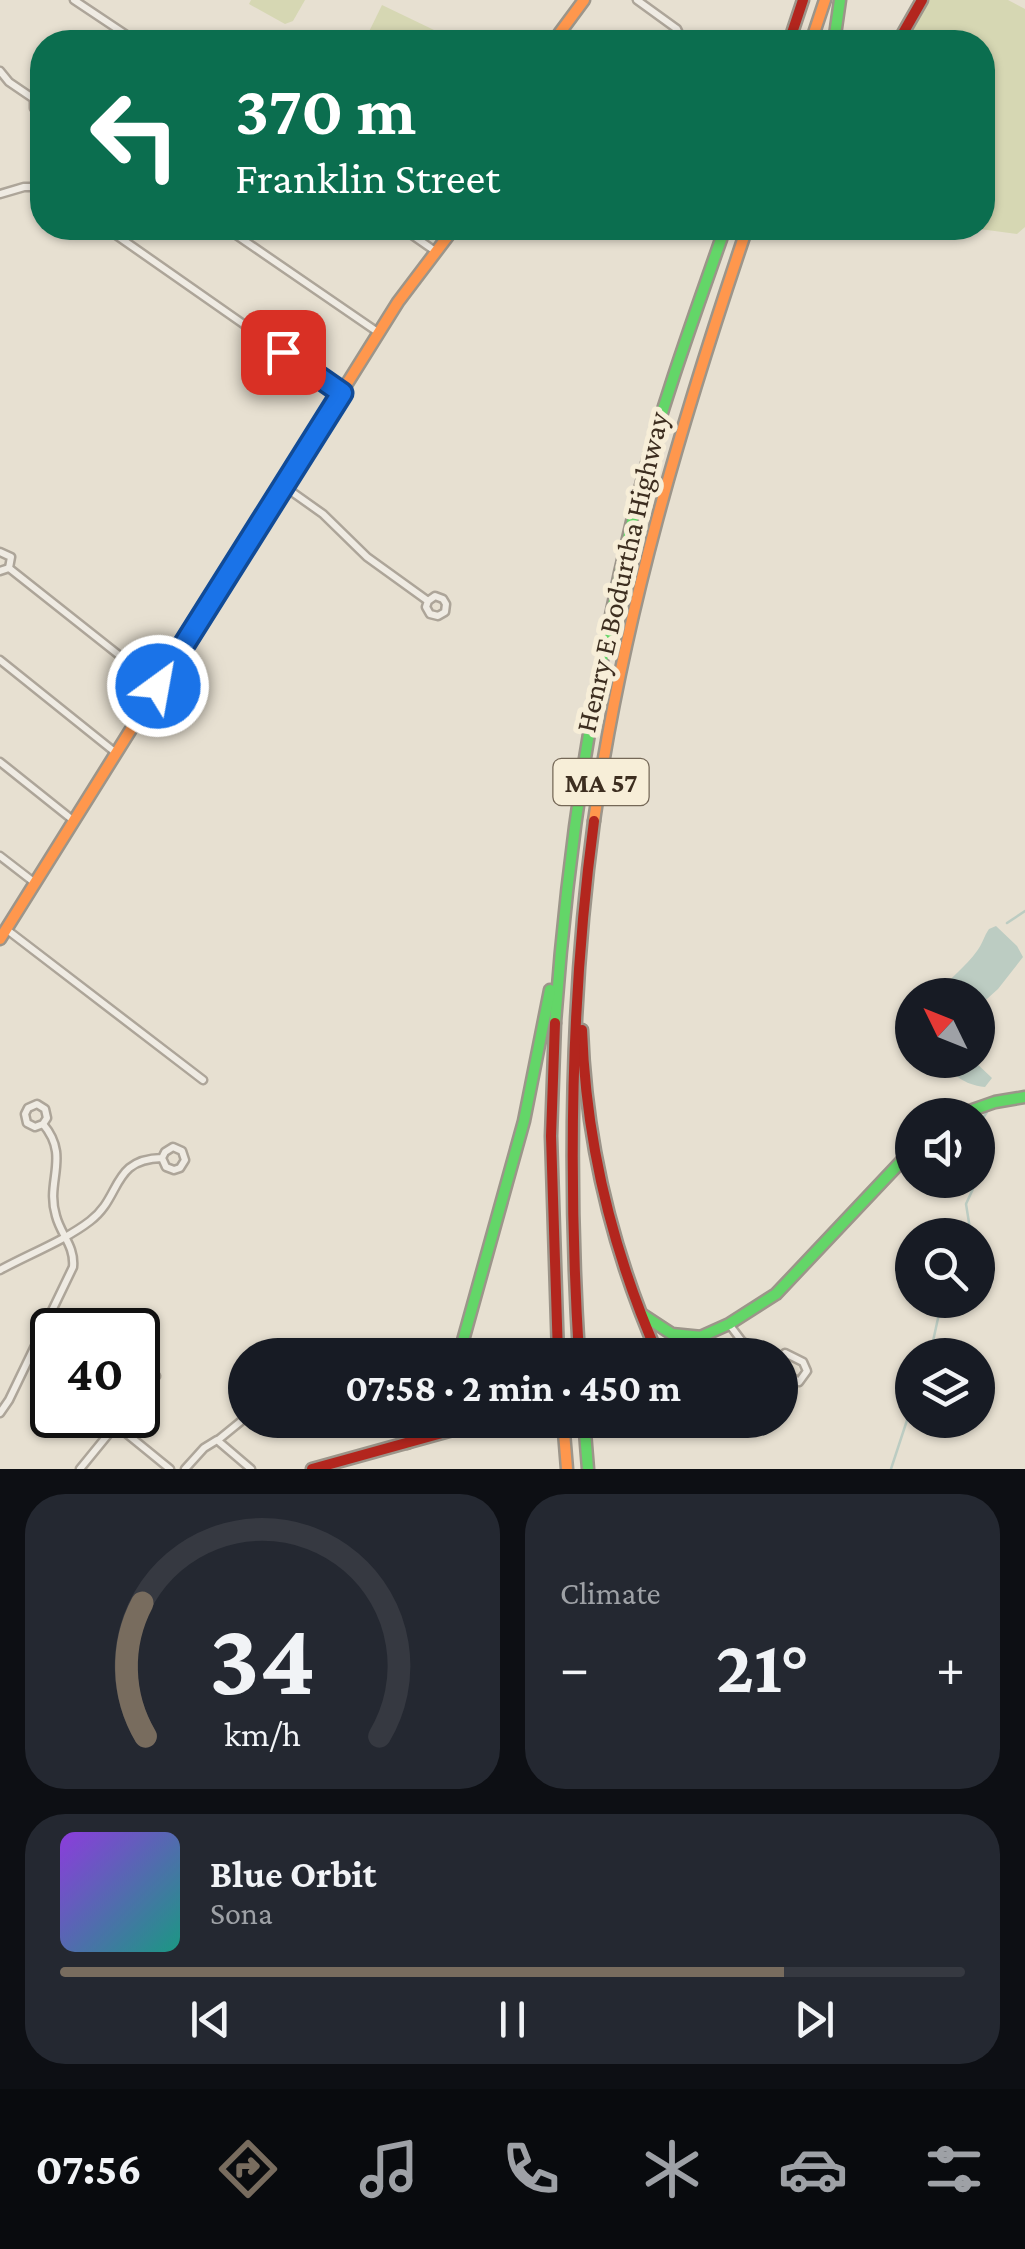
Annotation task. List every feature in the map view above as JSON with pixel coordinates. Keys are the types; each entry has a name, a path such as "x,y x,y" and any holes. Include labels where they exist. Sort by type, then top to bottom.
{"main road":[{"path":"562,30 584,0"},
{"path":"793,30 803,0"},
{"path":"815,30 826,0"},
{"path":"836,30 840,0"},
{"path":"905,30 922,0"},
{"path":"3,934 378,334 445,240"},
{"name":"Henry E Bodurtha Highway","path":"557,1338 552,1096 564,912 588,730 622,562 664,407 721,240"},
{"name":"Henry E Bodurtha Highway","path":"578,1338 573,1096 578,982 608,731 640,575 689,398 743,240"},
{"path":"590,867 582,1030 586,1098 605,1203 631,1295 651,1338"},
{"path":"464,1338 527,1110 564,912"},
{"path":"995,1102 1025,1098"},
{"path":"697,1338 768,1301 895,1168"},
{"path":"631,1295 643,1315 657,1327 677,1336 702,1336"},
{"path":"471,1338 476,1297"},
{"path":"407,1443 416,1438"},
{"path":"312,1469 424,1438"},
{"path":"565,1438 568,1469"},
{"path":"585,1438 588,1469"}],"street":[{"path":"74,0 119,30"},
{"path":"637,0 677,30"},
{"path":"0,70 9,82 30,93"},
{"path":"0,194 30,187"},
{"path":"123,240 342,393"},
{"path":"243,240 378,334"},
{"path":"420,240 436,251"},
{"path":"284,487 323,514 367,557 428,601"},
{"path":"0,552 11,558 9,568"},
{"path":"9,568 158,686"},
{"path":"0,572 9,568"},
{"path":"0,660 116,753"},
{"path":"0,762 74,821"},
{"path":"0,856 35,883"},
{"path":"3,934 204,1080"},
{"path":"0,1412 10,1400 72,1271 74,1254 54,1211 57,1147 44,1124"},
{"path":"0,1270 95,1217 132,1164 162,1158"},
{"path":"729,1324 739,1338"},
{"path":"798,1360 807,1371 798,1381"},
{"path":"186,1469 204,1448 228,1431"},
{"path":"80,1469 105,1438"},
{"path":"132,1438 170,1469"},
{"path":"217,1440 251,1469"}],"green space":[{"path":"251,0 305,0 293,21 285,24 249,4"},
{"path":"928,0 1008,0 1025,9 1025,227 1017,234 995,231 995,30 913,30"},
{"path":"382,5 434,30 370,30"}],"shaded area":[{"path":"996,926 1023,957 995,992 995,978 952,978 977,951 989,929"},
{"path":"960,1078 992,1078 985,1087"}],"waterway":[{"path":"1007,923 1025,911"},
{"path":"968,1218 969,1198"},
{"path":"934,1338 938,1318"},
{"path":"891,1469 901,1438"}],"traffic: fast":[{"path":"836,30 840,0"},
{"path":"555,1023 576,821 610,621 649,456 721,240"},
{"path":"464,1338 524,1121 550,990"},
{"path":"995,1102 1025,1097"},
{"path":"698,1338 729,1324 776,1294 895,1168"},
{"path":"643,1315 672,1334 702,1337"},
{"path":"407,1443 417,1438"},
{"path":"585,1438 588,1469"}],"traffic: slow":[{"path":"562,30 584,0"},
{"path":"815,30 825,0"},
{"path":"0,939 398,302 445,240"},
{"path":"594,821 638,595 677,448 743,240"},
{"path":"564,1438 567,1469"}],"traffic: jam":[{"path":"793,30 803,0"},
{"path":"905,30 922,0"},
{"path":"578,1338 573,1088 580,954 594,821"},
{"path":"555,1023 551,1136 557,1338"},
{"path":"582,1030 589,1115 604,1196 627,1276 651,1338"},
{"path":"312,1469 424,1438"}],"route":[{"path":"158,686 342,393 283,352"}]}
